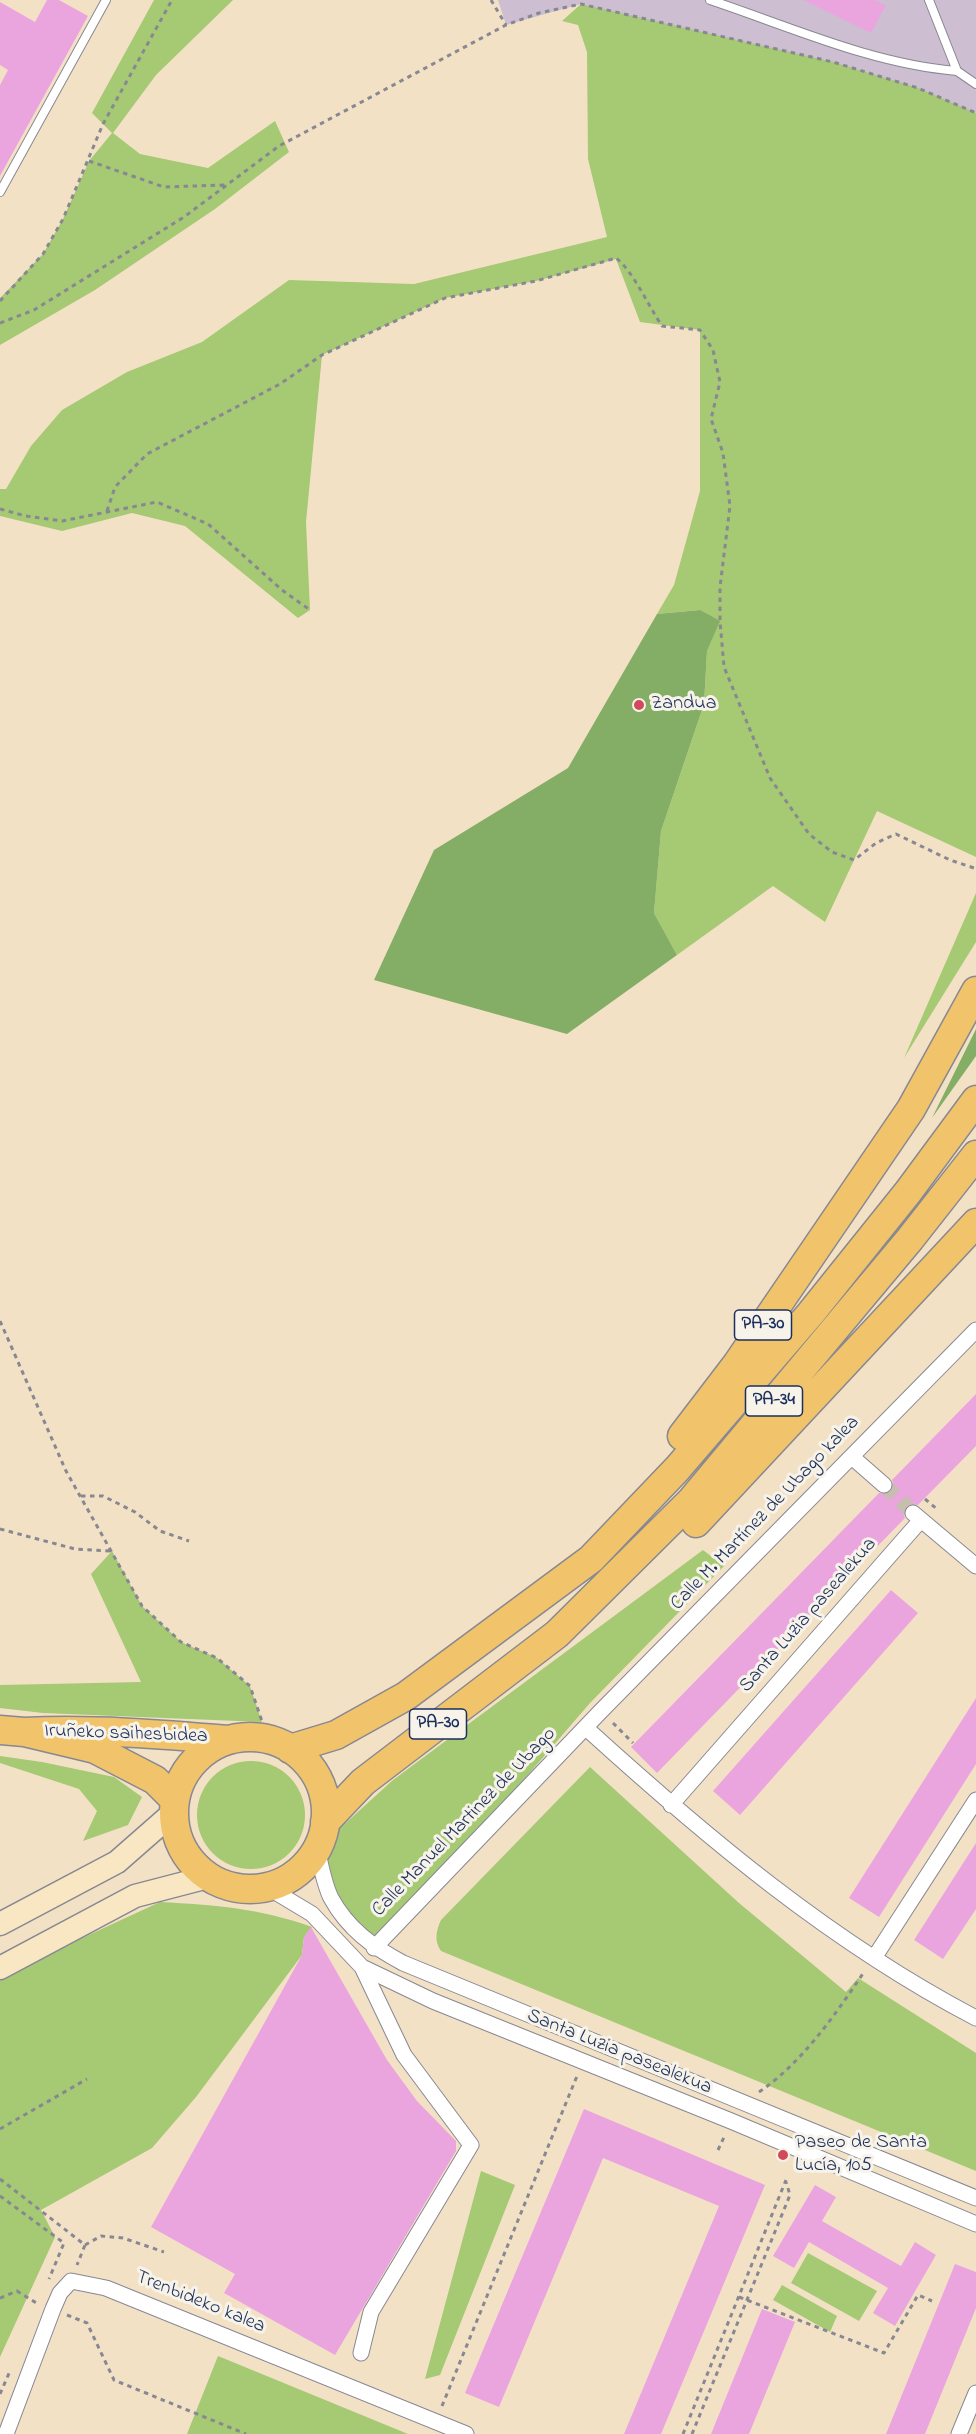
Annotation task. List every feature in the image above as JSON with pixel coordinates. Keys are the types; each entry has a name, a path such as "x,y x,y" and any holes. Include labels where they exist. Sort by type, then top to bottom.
{"highway":[{"name":"PA-30","path":"279,1745 336,1735 406,1695 503,1624 581,1551 656,1470 737,1364 911,1109 976,991"},
{"name":"PA-34","path":"503,1624 591,1559 677,1469 810,1313 908,1192 976,1100"},
{"name":"PA-34","path":"556,1634 691,1501 910,1239 976,1155"},
{"name":"PA-30","path":"325,1822 363,1782 556,1634 613,1603 690,1529 976,1223"},
{"name":"Iruñeko saihesbidea","path":"12,1731 59,1730 228,1740"},
{"name":"Iruñeko saihesbidea","path":"12,1731 95,1749 155,1780 174,1806"},
{"name":"PA-30","path":"250,1737 279,1745 306,1763 318,1780 325,1801 325,1822 317,1849 304,1867 287,1880 267,1887 247,1889 227,1886 208,1877 189,1859 178,1837 174,1806 183,1777 193,1763 209,1749 228,1740 250,1737"}],"main road":[{"path":"0,1924 117,1862 174,1806"},
{"path":"0,1968 135,1896 208,1877"}],"street":[{"name":"Calle M. Martínez de Ubago kalea","path":"586,1728 976,1330"},
{"path":"852,1457 884,1485"},
{"name":"Santa Luzia pasealekua","path":"671,1805 917,1517 976,1566"},
{"path":"586,1728 671,1805 793,1902 874,1958 976,2018"},
{"name":"Calle Manuel Martinez de Ubago","path":"374,1948 586,1728"},
{"path":"874,1958 976,1800"},
{"name":"Santa Luzia pasealekua","path":"317,1849 331,1898 352,1927 374,1948 425,1972 976,2198"},
{"name":"Santa Luzia pasealekua","path":"267,1887 312,1914 362,1967 433,2001 976,2224"},
{"path":"361,2353 371,2312 471,2145 404,2055 362,1967"},
{"path":"6,2434 53,2309 60,2293 71,2281"},
{"name":"Trenbideko kalea","path":"71,2281 106,2288 466,2434"},
{"path":"959,2434 976,2393"}],"lane":[{"path":"0,192 106,0"},
{"path":"710,0 879,58 925,68 957,71 976,84"},
{"path":"929,0 957,71"}],"path":[{"path":"0,302 43,254 63,219 103,124 172,0"},
{"path":"491,0 506,25"},
{"path":"0,323 34,310 184,217 279,146 506,25 539,13 581,4 833,62 918,88 975,110"},
{"path":"89,161 164,187 227,185"},
{"path":"107,511 115,487 147,454 280,384 322,355 445,298 536,281 616,258 627,266 645,301 662,326 700,330 713,350 720,382 711,419 723,453 730,506 720,587 724,667 770,778 809,834 832,852 854,860 876,843 896,834 950,860 974,868 976,866"},
{"path":"0,509 26,516 62,521 157,502 208,524 282,590 310,610"},
{"path":"0,1321 66,1471 142,1606 181,1642 217,1658 250,1686 279,1745"},
{"path":"81,1496 103,1496 135,1512 160,1531 189,1540"},
{"path":"0,1529 75,1549 112,1551"},
{"path":"607,1718 633,1743"},
{"path":"754,2095 787,2071 842,2005 874,1958"},
{"path":"435,2421 583,2061"},
{"path":"0,2129 87,2079"},
{"path":"0,2179 85,2245"},
{"path":"683,2434 786,2180 790,2195 692,2434"},
{"path":"71,2281 85,2245 101,2236 123,2238 164,2252"},
{"path":"0,2298 17,2291 39,2304"},
{"path":"739,2297 884,2353 918,2295 932,2301"},
{"path":"114,2380 246,2434"}],"shaded area":[{"path":"498,0 976,0 976,113 581,4 506,25"}],"green space":[{"path":"154,0 233,0 156,75 113,133 140,154 208,168 275,121 289,152 215,209 95,290 0,345 0,298 43,254 63,219 89,161 112,133 92,113"},
{"path":"581,4 833,62 918,88 976,113 976,857 877,811 825,922 773,886 677,955 654,913 661,831 704,704 707,651 719,622 699,610 657,614 674,585 700,491 700,330 640,322 616,259 536,281 445,298 322,355 306,522 310,610 298,618 185,526 132,513 62,531 0,516 0,489 6,489 31,446 62,410 127,372 202,342 289,280 414,284 607,237 588,159 587,52 578,25 562,21"},
{"path":"700,610 720,621 707,651 704,704 661,831 654,913 677,955 567,1034 374,980 434,850 568,768 657,614"},
{"path":"976,893 976,942 904,1058"},
{"path":"976,1029 976,1056 932,1118"},
{"path":"703,1550 724,1566 590,1703 413,1908 374,1948 352,1927 317,1849 393,1780"},
{"path":"112,1551 142,1606 181,1642 217,1658 250,1686 262,1722 43,1713 0,1708 0,1685 141,1682 91,1574"},
{"path":"0,1756 114,1777 142,1797 128,1825 83,1841 97,1811 79,1789 0,1763"},
{"path":"251,1761 261,1762 281,1770 289,1777 296,1785 304,1805 304,1825 296,1845 289,1853 281,1860 261,1868 251,1869 241,1868 221,1860 213,1853 206,1845 198,1825 197,1815 198,1805 206,1785 213,1777 221,1770 241,1762"},
{"path":"590,1767 739,1903 846,1992 858,1978 976,2053 976,2171 441,1951 436,1936 441,1920"},
{"path":"160,1902 237,1908 312,1927 304,1937 302,1955 196,2097 152,2148 41,2210 55,2237 0,2357 0,1980 54,1951"},
{"path":"481,2171 515,2185 440,2375 425,2379"},
{"path":"808,2253 877,2291 859,2321 791,2283"},
{"path":"782,2285 837,2316 830,2332 773,2300"},
{"path":"218,2356 408,2434 187,2434"}],"building":[{"path":"47,0 59,0 88,16 0,176 0,85 8,70 0,65 0,2 35,22"},
{"path":"803,0 874,0 886,5 871,33"},
{"path":"976,1394 976,1446 918,1505 906,1506 903,1512 905,1518 657,1773 631,1747 879,1493 891,1492 894,1486 892,1480"},
{"path":"891,1590 918,1613 740,1815 713,1791"},
{"path":"976,1698 976,1764 879,1917 849,1898"},
{"path":"976,1843 976,1909 943,1959 914,1940"},
{"path":"311,1927 387,2060 417,2101 456,2141 456,2151 335,2355 224,2293 235,2274 151,2227 302,1955 304,1937"},
{"path":"584,2109 765,2185 661,2434 624,2434 719,2206 603,2158 499,2407 465,2393"},
{"path":"815,2185 836,2197 822,2221 901,2266 915,2242 936,2255 895,2326 873,2313 888,2288 809,2242 794,2268 773,2256"},
{"path":"955,2264 976,2272 976,2308 925,2434 886,2434"},
{"path":"762,2309 795,2322 749,2434 711,2434"}],"tunnel":[{"path":"884,1485 913,1513"}],"place":[{"name":"Zandua","path":"639,705"},
{"name":"Paseo de Santa Lucía, 105","path":"783,2155"}]}
